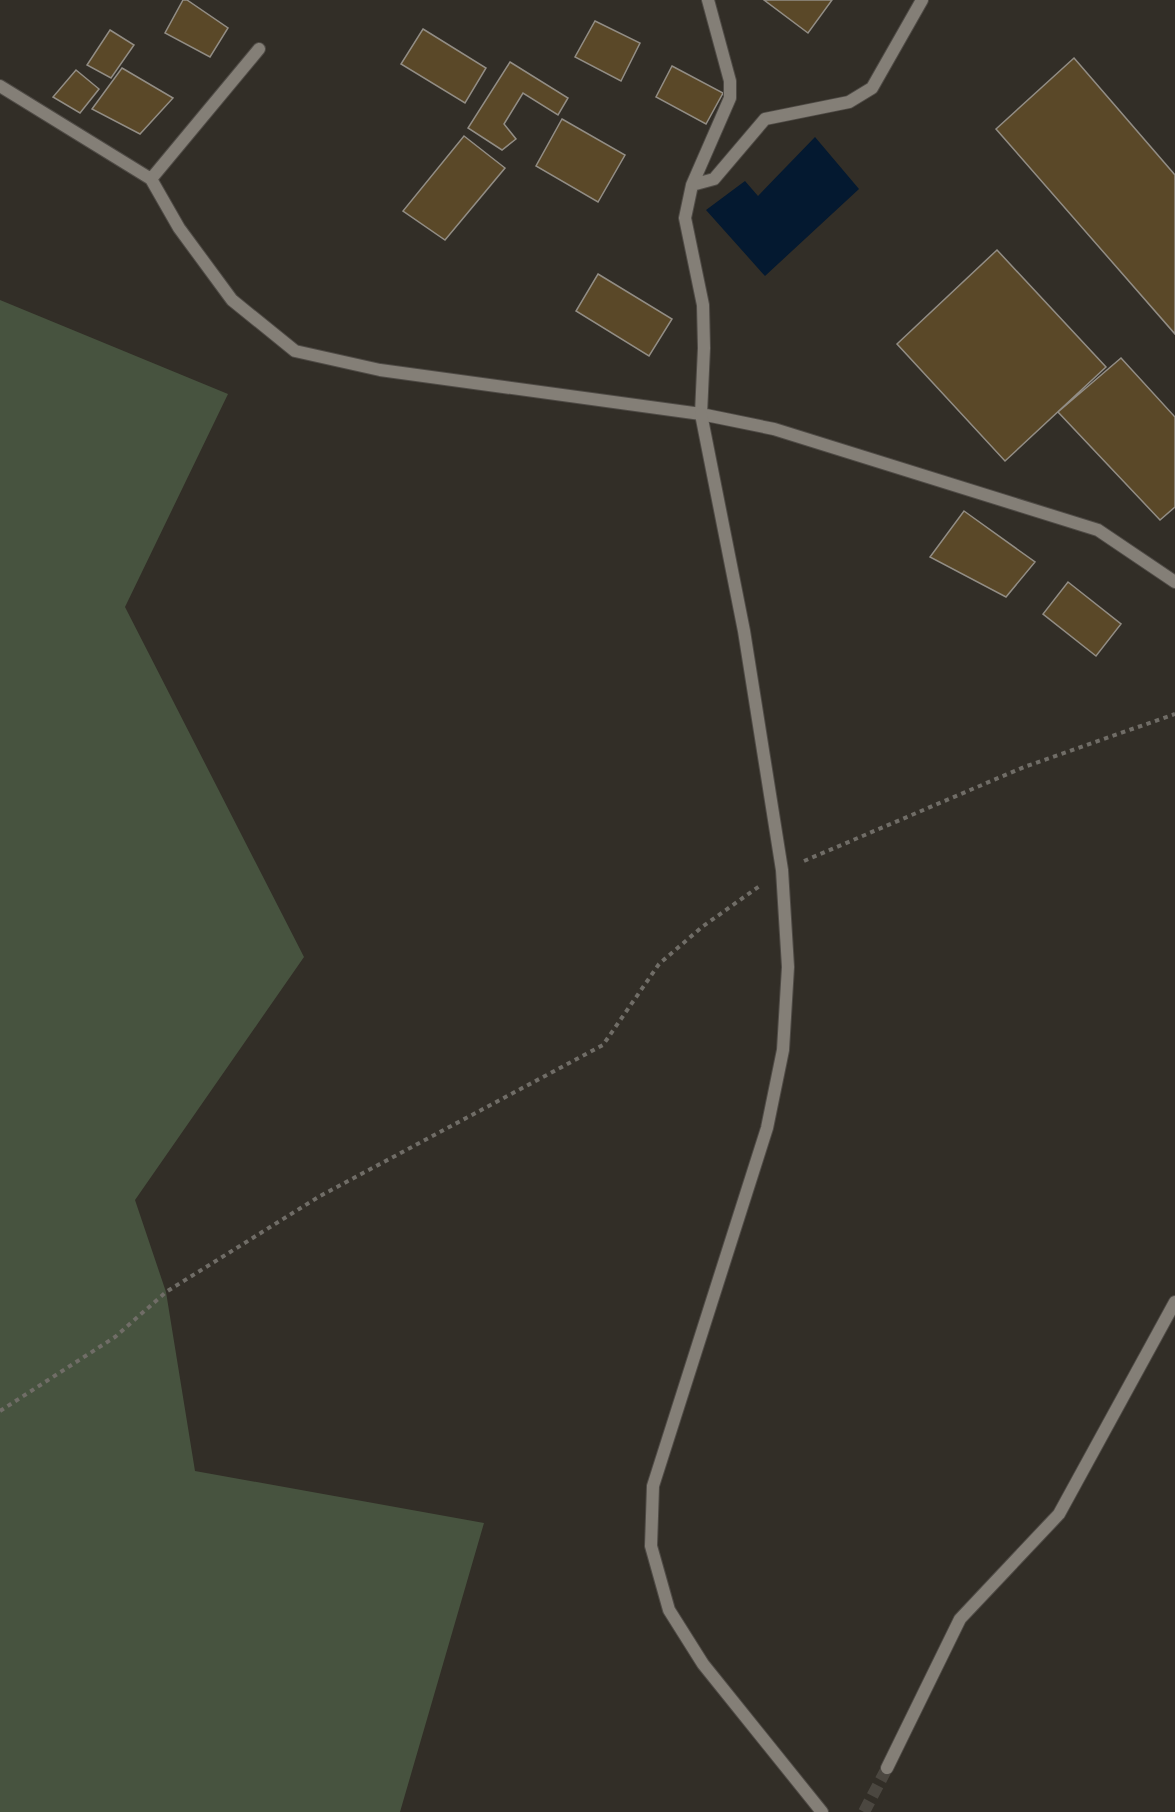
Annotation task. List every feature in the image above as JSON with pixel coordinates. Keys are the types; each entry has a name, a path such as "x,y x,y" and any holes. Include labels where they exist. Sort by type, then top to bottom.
{"street":[{"path":"708,0 730,81 730,98 692,185 685,218 703,304 701,414 744,631 782,870 788,967 783,1050 767,1128 653,1486 651,1546 669,1610 703,1664 822,1812"},
{"path":"692,185 714,179 765,119 849,102 872,88 922,0"},
{"path":"151,179 259,49"},
{"path":"0,86 151,179 179,228 232,300 295,351 380,370 701,414 774,429 1098,530 1175,582"},
{"path":"887,1768 960,1619 1059,1514 1175,1302"}],"path":[{"path":"0,1412 115,1337 166,1293 320,1196 603,1045 659,964 702,927 782,870 1024,767 1175,714"}],"green space":[{"path":"0,300 228,394 125,607 304,957 135,1200 166,1292 195,1471 484,1523 400,1812 0,1812"}],"water":[{"path":"815,137 859,189 765,276 706,210 745,181 758,196"}],"building":[{"path":"183,0 187,0 228,28 210,57 165,33"},
{"path":"764,0 832,0 808,33"},
{"path":"595,21 640,43 621,81 575,57"},
{"path":"423,29 486,68 465,103 401,64"},
{"path":"110,30 134,45 111,78 87,65"},
{"path":"1074,58 1175,175 1175,334 996,129"},
{"path":"510,62 568,98 558,115 523,93 504,124 516,139 502,150 468,128"},
{"path":"672,66 723,93 706,124 656,97"},
{"path":"122,68 173,98 140,134 92,109"},
{"path":"76,70 99,89 80,113 53,97"},
{"path":"562,119 625,155 598,202 536,166"},
{"path":"464,136 505,168 445,240 403,211"},
{"path":"997,250 1106,367 1005,461 897,344"},
{"path":"598,274 672,319 649,356 576,311"},
{"path":"1121,358 1175,417 1175,507 1160,520 1058,412"},
{"path":"964,511 1035,562 1006,597 930,557"},
{"path":"1068,582 1121,624 1096,656 1043,614"}],"tunnel":[{"path":"864,1812 887,1768"}]}
